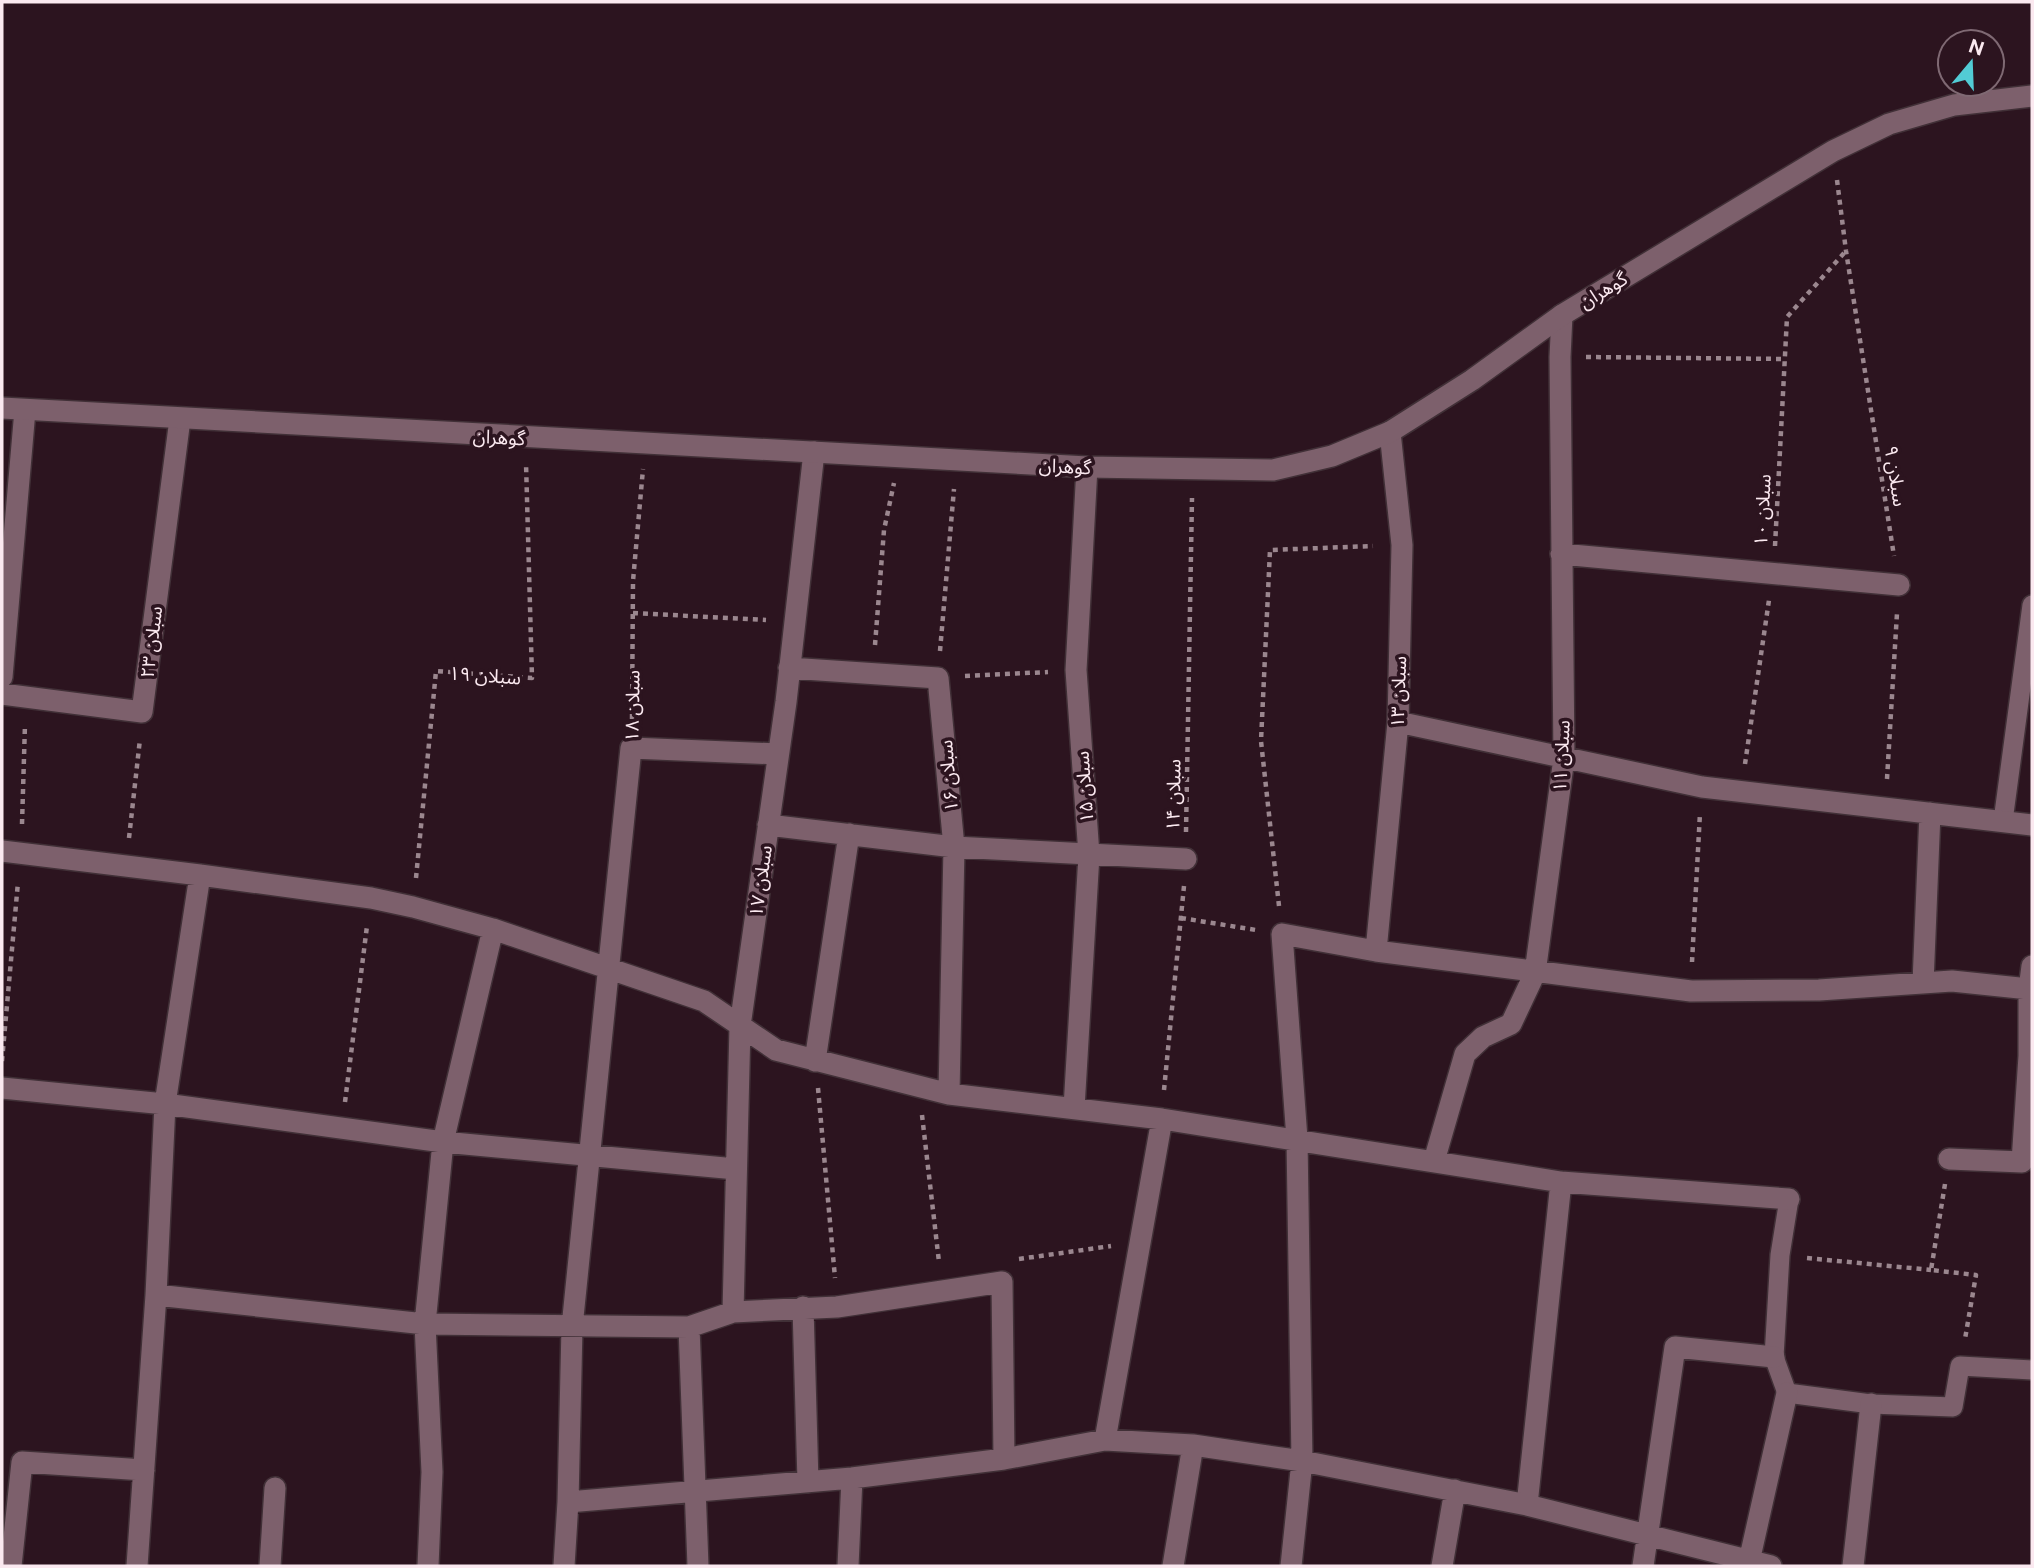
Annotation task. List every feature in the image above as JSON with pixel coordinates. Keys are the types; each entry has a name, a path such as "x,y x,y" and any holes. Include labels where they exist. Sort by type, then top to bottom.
{"street":[{"name":"گوهران","path":"2,408 1087,467 1273,470 1332,456 1391,432 1472,380 1562,315 1833,151 1889,124 1954,105 2032,96"},
{"name":"سبلان ۱۱","path":"1434,1161 1465,1054 1483,1037 1511,1024 1535,973 1564,758 1560,357 1562,315"},
{"path":"2,677 25,410"},
{"name":"سبلان ۲۳","path":"142,712 180,419"},
{"name":"سبلان ۱۳","path":"1376,951 1398,722 1402,545 1391,432"},
{"name":"سبلان ۱۷","path":"733,1312 740,1026 778,754 814,452"},
{"name":"سبلان ۱۵","path":"1074,1108 1089,855 1076,670 1087,467"},
{"path":"1561,554 1899,585"},
{"path":"789,668 938,678"},
{"name":"سبلان ۱۶","path":"938,678 954,847 949,1094"},
{"path":"2,694 142,712"},
{"path":"1398,722 1702,787 2032,825"},
{"path":"631,748 778,754"},
{"name":"سبلان ۱۸","path":"564,1566 572,1327 631,748"},
{"path":"1923,983 1930,813"},
{"path":"768,825 954,847 1186,859"},
{"path":"815,1061 849,834"},
{"path":"2,851 370,898 413,907 493,929 704,1001 776,1050 949,1094 1161,1119 1561,1182 1789,1199"},
{"path":"137,1566 156,1295 165,1104 200,875"},
{"path":"428,1566 432,1472 425,1324 443,1142 493,929"},
{"path":"1292,1566 1301,1461 1297,1139 1282,934 1376,951 1535,973 1691,990 1819,990 1952,981 2029,989"},
{"path":"1949,1159 2022,1162 2031,1056 2029,989 2032,966"},
{"path":"2,1088 165,1104 443,1142 736,1169"},
{"path":"1105,1440 1161,1119"},
{"path":"1527,1505 1561,1182"},
{"path":"156,1295 425,1324 689,1327 733,1312 837,1307 1002,1282 1004,1459"},
{"path":"803,1307 808,1482"},
{"path":"689,1327 698,1566"},
{"path":"1643,1566 1675,1347 1774,1357"},
{"path":"1749,1563 1787,1393"},
{"path":"1853,1566 1871,1404"},
{"path":"568,1502 852,1478 1004,1459 1105,1440 1193,1445 1301,1461 1455,1490 1527,1505 1749,1563 1771,1566"},
{"path":"1173,1566 1193,1445"},
{"path":"8,1561 22,1462 144,1470"},
{"path":"848,1566 852,1478"},
{"path":"270,1566 275,1488"},
{"path":"1442,1566 1455,1490"}],"lane":[{"path":"2003,821 2032,605"},
{"path":"1789,1199 1780,1255 1774,1357 1787,1393 1871,1404 1953,1407 1960,1366 2032,1370"}],"path":[{"name":"سبلان ۹","path":"1833,151 1846,251 1899,585 1885,808"},
{"name":"سبلان ۱۰","path":"1741,791 1773,574 1787,317 1846,251"},
{"path":"1560,357 1785,359"},
{"name":"سبلان ۱۹","path":"413,907 436,671 532,678 526,438"},
{"name":"سبلان ۱۸","path":"631,748 633,581 645,444"},
{"path":"872,673 884,530 900,457"},
{"path":"957,460 938,678 1076,670"},
{"name":"سبلان ۱۴","path":"1161,1119 1186,859 1193,470"},
{"path":"1181,918 1282,934 1261,741 1270,550 1402,545"},
{"path":"633,612 794,621"},
{"path":"126,867 142,712"},
{"path":"1691,990 1702,787"},
{"path":"342,1127 370,898"},
{"path":"815,1061 837,1307"},
{"path":"919,1086 942,1291"},
{"path":"1931,1270 1949,1159"},
{"path":"1002,1282 1007,1261 1140,1242"},
{"path":"1780,1255 1976,1275 1960,1366"}]}
